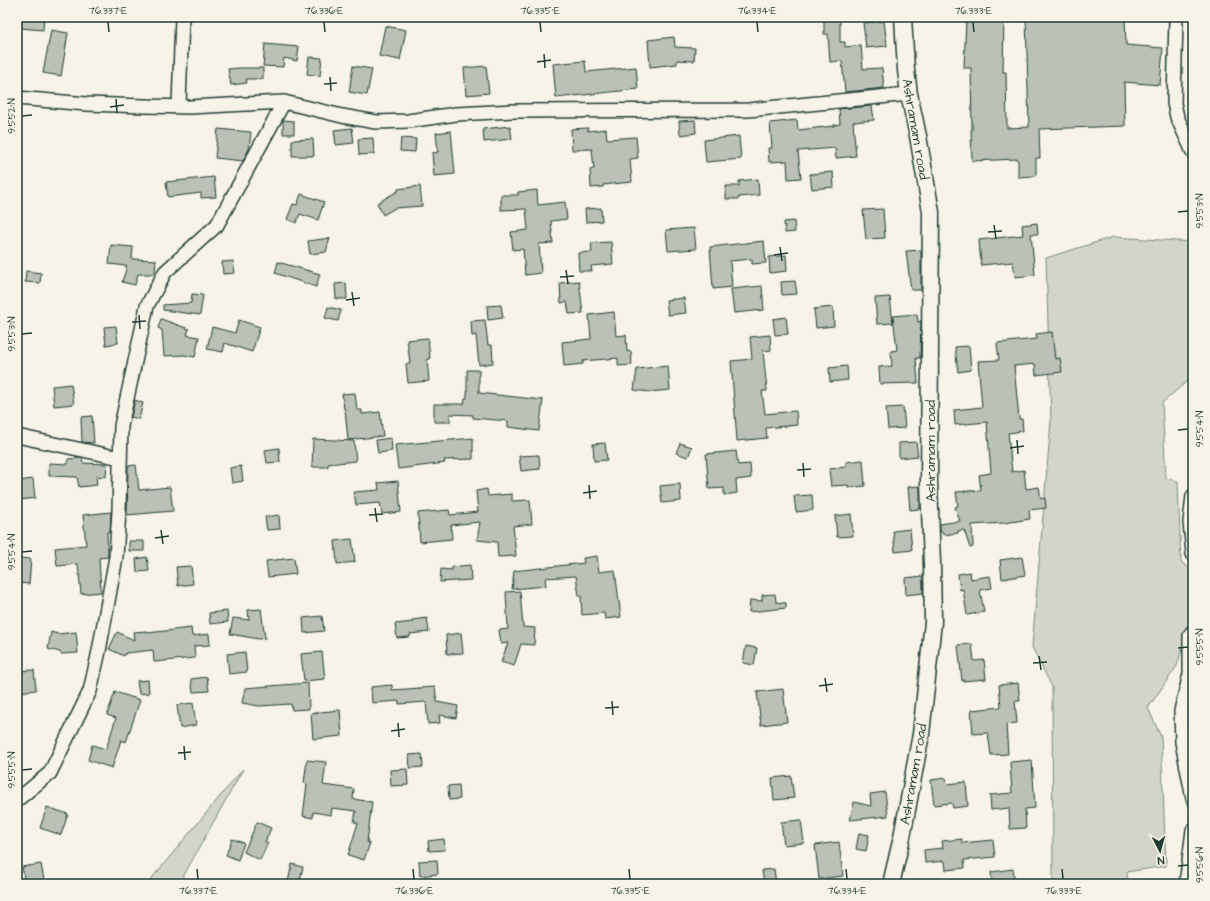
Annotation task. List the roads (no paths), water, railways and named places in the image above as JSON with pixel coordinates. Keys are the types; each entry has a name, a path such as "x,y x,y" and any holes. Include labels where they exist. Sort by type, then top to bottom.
{"main road":[{"name":"Ashramam road","path":"891,884 902,837 921,734 933,622 929,482 931,212 923,173 918,136 908,94 903,17"}],"street":[{"path":"179,106 182,17"},
{"path":"1176,17 1174,103 1177,117 1193,152"},
{"path":"17,98 87,104 179,106 284,102 342,116 376,122 408,121 456,114 514,111 748,110 908,94"},
{"path":"17,800 50,773 90,691 100,651 116,557 119,511 121,426 147,306 165,272 217,226 284,102"},
{"path":"1177,117 1184,125 1193,128"},
{"path":"17,436 120,458"},
{"path":"1193,496 1190,522 1193,554"},
{"path":"1193,631 1190,635 1190,674 1181,711 1182,742 1193,799"},
{"path":"1186,884 1193,830"}]}
